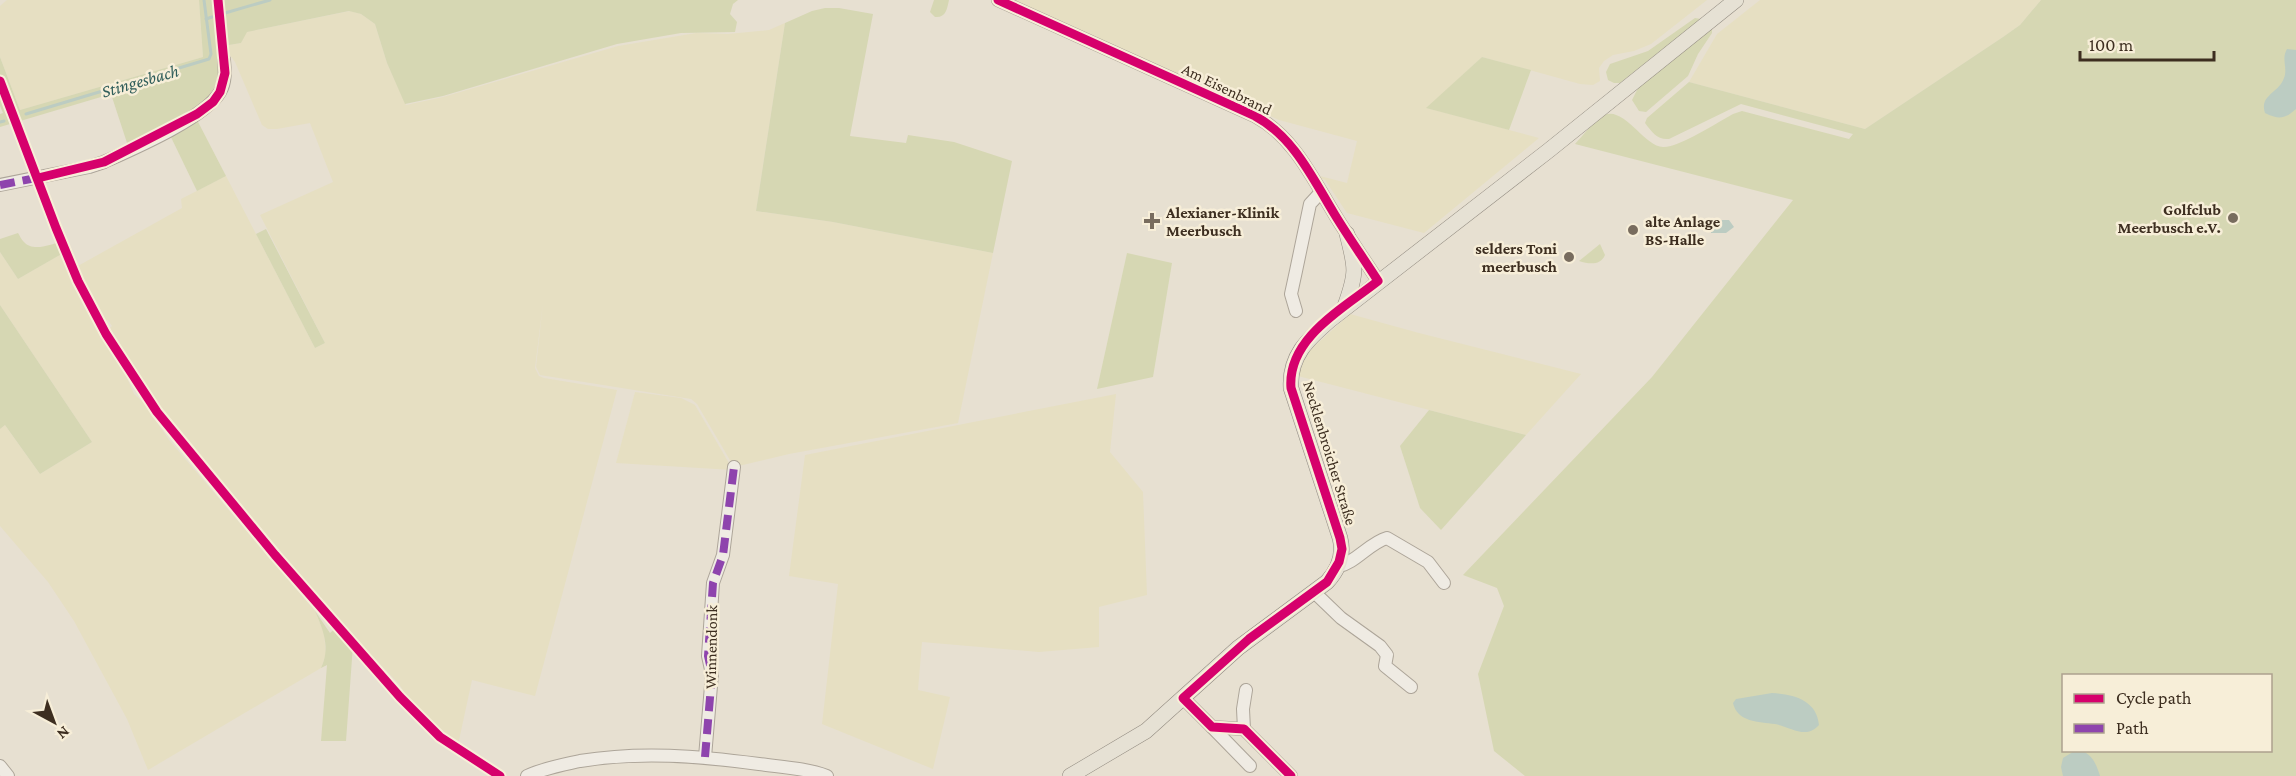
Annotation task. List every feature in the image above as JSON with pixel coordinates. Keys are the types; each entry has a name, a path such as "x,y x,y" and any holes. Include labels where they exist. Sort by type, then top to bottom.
{"main road":[{"name":"Necklenbroicher Straße","path":"1337,567 1341,543 1291,388 1293,363 1304,343 1378,281 1548,151 1736,0"},
{"path":"1344,308 1353,285 1355,269 1347,234"},
{"path":"1070,776 1159,721 1229,656 1327,582 1337,567"}],"street":[{"name":"Am Eisenbrand","path":"998,0 1262,120 1291,146 1378,281"},
{"path":"0,185 104,162 197,114 213,102 220,92 225,73 224,60"},
{"path":"1296,310 1291,294 1293,282 1310,204 1321,192"},
{"name":"Winnendonk","path":"705,757 712,674 708,656 713,583 723,555 734,467"},
{"path":"1337,567 1349,563 1380,540 1387,538 1428,562 1444,583"},
{"path":"1314,592 1341,618 1380,646 1387,655 1385,666 1412,687"},
{"path":"1244,729 1243,708 1246,690"},
{"path":"1183,698 1250,766"},
{"path":"1212,727 1244,729 1291,776"},
{"path":"527,776 565,764 603,757 643,754 705,757 827,776"},
{"path":"0,766 8,776"}],"shaded area":[{"path":"7,0 199,0 203,57 20,110 0,57 0,6"},
{"path":"1014,0 1707,0 1651,44 1634,51 1613,55 1604,61 1599,68 1600,81 1593,85 1580,84 1482,57 1427,108 1539,138 1424,233 1347,213 1325,180 1322,179 1320,176 1347,183 1357,141 1279,120"},
{"path":"1760,0 2041,0 2020,25 1865,129 1689,82 1717,34"},
{"path":"350,11 361,14 375,24 387,63 406,105 443,97 618,46 696,33 728,34 769,30 785,23 756,211 833,222 993,253 958,423 789,454 734,467 697,404 691,399 540,375 536,367 543,303 535,368 539,376 617,390 535,696 472,680 458,745 409,700 399,684 339,621 163,412 110,328 112,326 108,320 104,321 96,308 76,267 182,208 181,199 226,176 315,348 325,343 260,215 333,182 310,123 277,129 268,129 262,125 235,62 223,46 241,43 246,32"},
{"path":"2287,49 2296,50 2296,109 2285,117 2274,117 2265,113 2264,107 2267,98 2284,78"},
{"path":"1722,220 1729,220 1734,227 1726,233 1711,233 1711,228"},
{"path":"0,252 18,279 61,254 87,310 125,373 134,394 144,403 169,440 315,611 324,633 326,655 321,668 148,770 127,719 74,621 48,582 0,526 0,429 5,425 40,474 92,442 0,305"},
{"path":"1350,314 1581,374 1526,435 1298,376 1299,365 1309,351"},
{"path":"635,392 681,398 695,405 733,470 616,463"},
{"path":"1116,394 1110,452 1143,492 1147,595 1099,607 1099,647 1039,652 922,642 918,690 950,697 933,769 822,724 838,584 789,576 805,455"},
{"path":"1772,693 1796,697 1809,704 1817,716 1819,725 1809,732 1798,731 1750,720 1735,709 1733,703 1736,699"},
{"path":"2073,752 2086,753 2095,762 2100,776 2063,776 2061,767 2063,758"}],"green space":[{"path":"199,0 217,0 225,73 212,101 129,149 111,94 0,127 0,114 3,113 0,106 0,57 20,110 203,57"},
{"path":"220,0 738,0 733,4 730,14 737,22 735,32 681,33 617,44 443,96 405,104 387,63 375,24 361,14 349,11 247,32 241,43 223,46"},
{"path":"934,0 949,0 942,16 935,17 930,12"},
{"name":"Golfclub Meerbusch e.V.","path":"2041,0 2296,0 2296,776 1525,776 1494,751 1478,674 1504,606 1497,588 1463,575 1652,377 1793,200 1575,144 1604,115 1619,116 1656,145 1663,147 1688,139 1742,111 1849,139 1853,134 1741,104 1669,139 1658,137 1645,123 1647,118 1689,82 1865,129 2020,25"},
{"path":"825,8 873,14 850,136 906,143 908,135 954,142 1012,161 993,253 833,222 756,211 785,23"},
{"path":"1695,18 1701,19 1620,83 1608,80 1606,72 1610,64 1648,51"},
{"path":"1712,26 1712,33 1698,54 1688,76 1646,112 1639,111 1632,100 1638,88"},
{"path":"1482,57 1531,70 1509,130 1426,108"},
{"path":"195,116 226,176 197,191 168,131"},
{"path":"266,229 325,343 315,348 256,234"},
{"path":"18,233 27,245 42,247 61,242 65,252 18,279 0,252 0,239"},
{"path":"1600,244 1605,255 1603,259 1597,263 1579,261"},
{"path":"1127,253 1172,263 1153,377 1097,389"},
{"path":"0,305 92,442 40,474 5,425 0,429"},
{"path":"1429,410 1526,435 1441,530 1420,508 1400,446"},
{"path":"315,611 330,633 337,627 353,645 346,741 321,741 327,665 321,668 326,646"}],"waterway":[{"name":"Stingesbach","path":"26,114 209,59 211,54 204,0"},
{"name":"Stingesbach","path":"225,13 270,0"},
{"name":"Stingesbach","path":"206,19 212,17"},
{"name":"Stingesbach","path":"0,122 4,121"}],"marked path":[{"path":"0,185 41,177"},
{"path":"705,757 712,674 708,656 713,583 723,555 734,467"}],"cycle path":[{"path":"38,178 104,162 197,114 213,102 220,92 225,73 218,0"},
{"path":"998,0 1255,116 1269,125 1292,147 1378,281 1320,326 1298,354 1292,370 1291,388 1340,538 1342,549 1339,562 1327,582 1249,639 1183,698 1212,727 1244,729 1291,776"},
{"path":"0,81 78,281 106,334 157,412 275,555 400,697 440,737 500,776"}],"place":[{"name":"Golfclub Meerbusch e.V.","path":"2233,218"},
{"name":"Alexianer-Klinik Meerbusch","path":"1152,221"},
{"name":"alte Anlage BS-Halle","path":"1633,230"},
{"name":"selders Toni meerbusch","path":"1569,257"}]}
